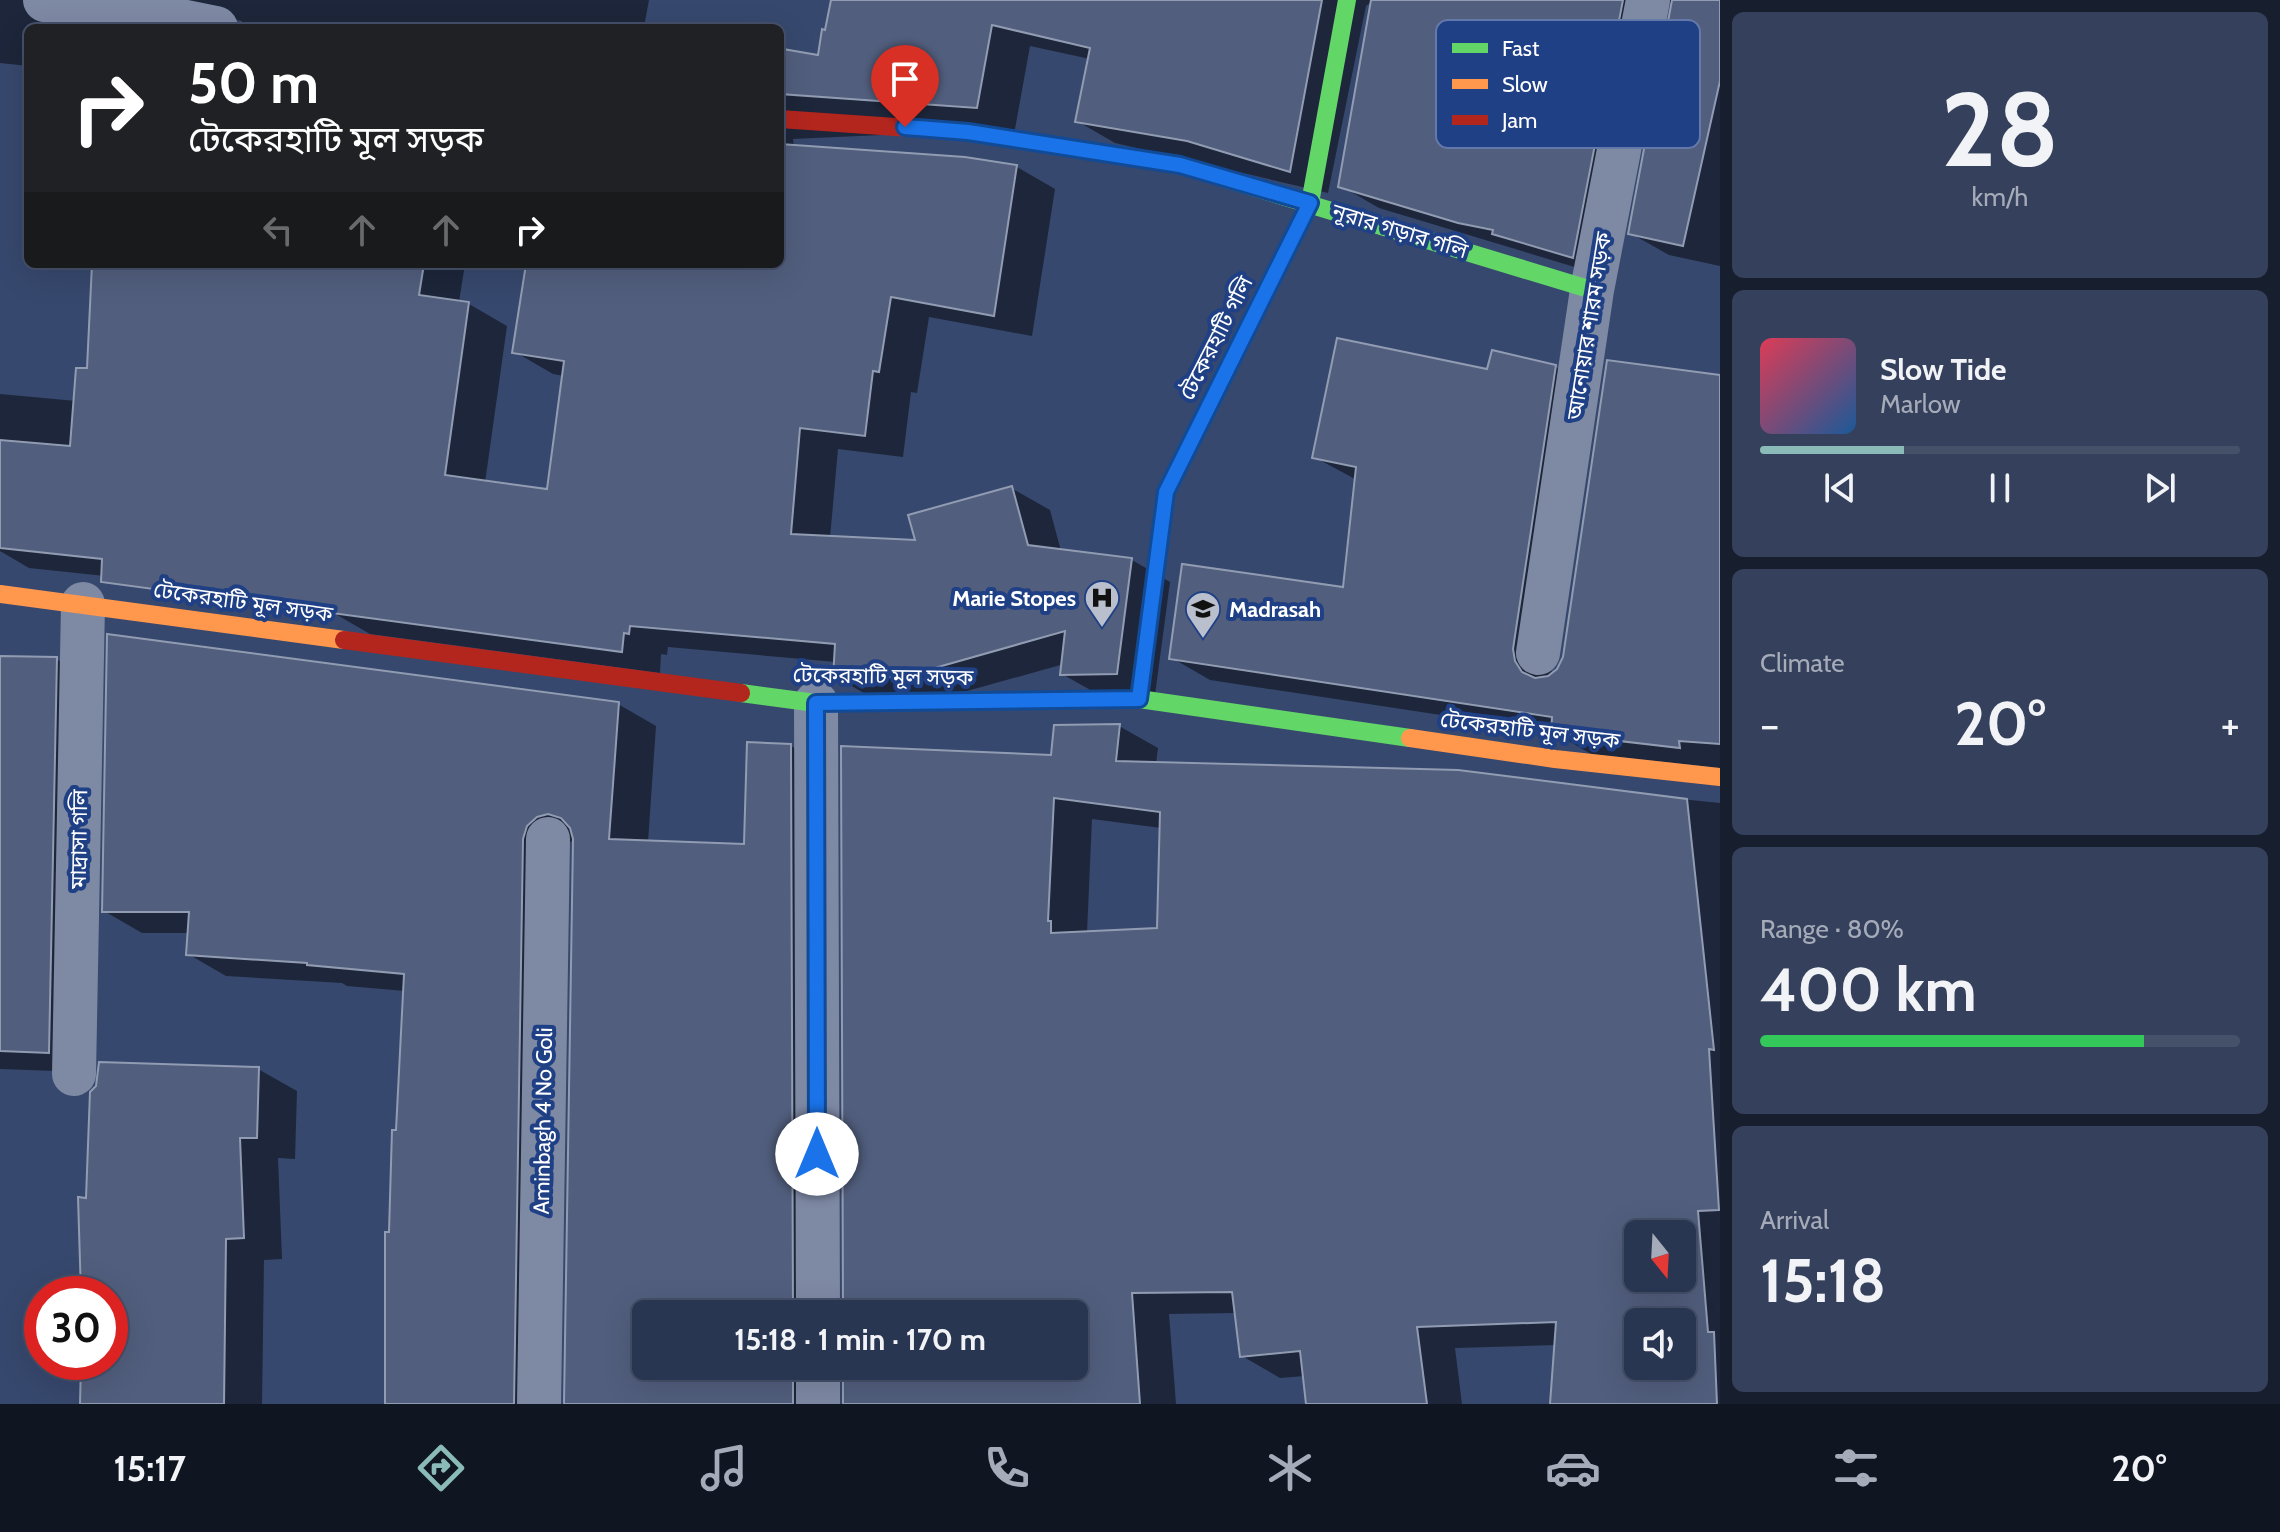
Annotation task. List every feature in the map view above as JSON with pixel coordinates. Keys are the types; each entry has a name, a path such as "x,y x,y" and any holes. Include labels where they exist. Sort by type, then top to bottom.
{"street":[{"path":"45,0 106,6 196,24"},
{"name":"টেকেরহাটি গলি","path":"1139,699 1166,492 1310,203 1347,0"},
{"name":"আনোয়ার শারম সড়ক","path":"1644,20 1648,0"},
{"name":"নূরার গড়ার গলি","path":"784,119 968,132 1180,165 1592,290"},
{"name":"আনোয়ার শারম সড়ক","path":"1538,653 1592,290 1619,148"},
{"name":"টেকেরহাটি মূল সড়ক","path":"0,594 816,703 1139,699 1555,759 1720,777"},
{"name":"মাদ্রাসা গলি","path":"74,1074 83,604"},
{"path":"816,703 818,1300"},
{"name":"Aminbagh 4 No Goli","path":"539,1404 548,839"},
{"path":"818,1380 818,1404"}],"building":[{"path":"831,0 1322,0 1290,172 1187,141 1075,122 1090,48 992,25 977,108 784,94 784,49 818,55 822,29 825,30"},
{"path":"1371,0 1623,0 1619,20 1436,20 1436,148 1594,148 1573,258 1492,234 1493,230 1458,223 1338,187"},
{"path":"1672,0 1720,0 1720,81 1683,246 1628,234 1644,148 1700,148 1700,20 1668,20"},
{"path":"784,144 965,157 1017,165 994,316 891,297 879,372 873,371 865,436 800,428 791,534 915,540 908,515 1012,486 1028,545 1132,558 1117,674 1060,675 1065,631 903,677 833,678 835,644 630,626 629,634 624,633 622,652 101,582 102,559 0,548 0,440 70,446 76,368 87,368 92,268 423,268 419,295 469,302 445,475 547,489 564,361 512,353 525,268 784,268"},
{"path":"1337,338 1487,369 1492,350 1556,365 1513,649 1515,661 1522,672 1535,678 1548,676 1557,669 1563,657 1607,360 1720,375 1720,744 1679,741 1680,748 1551,733 1552,717 1169,659 1182,564 1343,587 1356,467 1312,458"},
{"path":"107,634 619,702 609,839 744,844 747,742 791,744 793,1300 632,1300 632,1380 793,1380 793,1404 564,1404 573,839 570,828 561,818 548,814 537,817 527,826 523,839 514,1404 385,1404 385,1232 389,1232 392,1130 396,1130 404,974 307,963 186,955 189,912 102,912"},
{"path":"0,656 57,657 49,1053 0,1051"},
{"path":"1120,724 1116,761 1458,770 1687,799 1714,1050 1709,1049 1719,1210 1698,1211 1708,1332 1714,1332 1717,1404 1550,1404 1556,1322 1417,1327 1427,1404 1306,1404 1300,1351 1240,1357 1232,1292 1132,1293 1140,1404 843,1404 843,1380 1088,1380 1088,1300 843,1300 841,746 1051,755 1054,725","holes":["1054,798 1160,812 1157,928 1051,933 1051,921 1048,921"]},
{"path":"99,1062 259,1067 257,1138 240,1138 244,1238 226,1239 224,1404 80,1404 81,1380 128,1380 128,1276 80,1276 78,1197 86,1198 90,1092 96,1086"}],"traffic: fast":[{"path":"1252,320 1310,203 1347,0"},
{"path":"1141,159 1180,165 1592,290"},
{"path":"741,693 816,703 1139,699 1410,738"}],"traffic: slow":[{"path":"1139,699 1166,492 1252,320"},
{"path":"0,594 344,640"},
{"path":"1410,738 1555,759 1720,777"}],"traffic: jam":[{"path":"784,119 968,132 1141,159"},
{"path":"344,640 741,693"}],"place":[{"name":"Marie Stopes","path":"1102,629"},
{"name":"Madrasah","path":"1203,640"}],"route":[{"path":"817,1154 816,703 1139,699 1166,492 1310,203 1180,165 968,132 905,127"}]}
